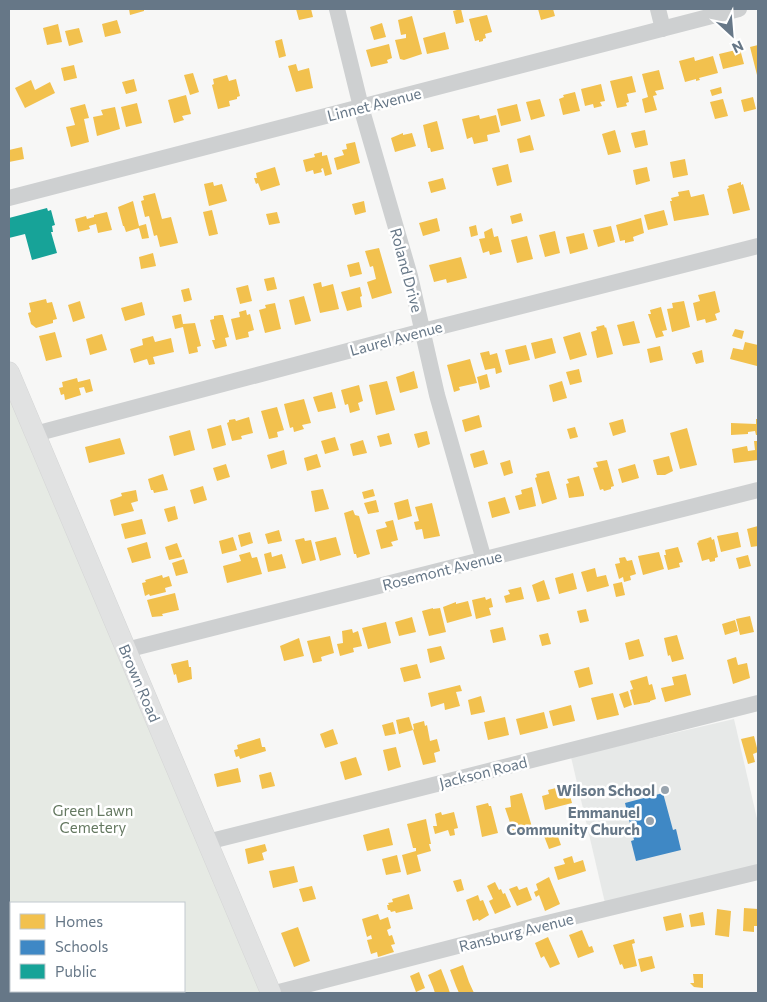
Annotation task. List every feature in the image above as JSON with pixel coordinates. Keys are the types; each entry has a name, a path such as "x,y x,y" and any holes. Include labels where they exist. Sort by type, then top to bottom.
{"main road":[{"name":"Brown Road","path":"9,372 271,993"}],"street":[{"name":"Roland Drive","path":"337,9 361,107 410,276 437,395 484,560"},
{"path":"658,9 663,29"},
{"name":"Linnet Avenue","path":"9,198 739,9"},
{"name":"Laurel Avenue","path":"35,434 423,330 758,246"},
{"name":"Rosemont Avenue","path":"126,650 758,490"},
{"name":"Jackson Road","path":"207,842 758,703"},
{"name":"Ransburg Avenue","path":"275,993 535,926 758,872"}],"shaded area":[{"name":"Wilson School","path":"734,719 758,823 758,867 605,903 571,757"}],"green space":[{"name":"Green Lawn Cemetery","path":"9,390 262,993 9,993"}],"building: Homes":[{"path":"129,9 144,9 144,11 130,15"},
{"path":"296,9 311,9 313,17 299,20"},
{"path":"461,9 464,22 456,24 453,11"},
{"path":"538,9 553,9 555,16 541,20"},
{"path":"487,15 492,32 485,34 486,38 483,41 475,41 469,19"},
{"path":"412,16 422,54 404,60 400,59 395,40 406,38 406,34 401,35 398,20"},
{"path":"117,20 121,33 105,37 102,24"},
{"path":"382,23 386,37 374,40 370,27"},
{"path":"58,24 62,42 47,45 43,28"},
{"path":"79,28 83,42 69,46 65,31"},
{"path":"445,32 449,49 427,54 423,38"},
{"path":"282,39 286,56 279,58 275,41"},
{"path":"389,44 392,58 387,60 388,63 371,67 366,50"},
{"path":"758,45 758,79 750,47"},
{"path":"740,49 744,64 723,69 719,54"},
{"path":"713,56 718,73 699,78 700,80 696,81 696,79 685,82 679,61 694,57 695,61"},
{"path":"296,64 298,71 309,68 313,88 296,92 288,66"},
{"path":"74,65 77,78 64,81 61,68"},
{"path":"659,70 664,89 655,91 657,95 653,96 657,110 645,113 642,99 648,97 642,74"},
{"path":"193,73 199,92 190,95 184,75"},
{"path":"227,75 229,81 236,79 240,96 229,101 230,106 218,109 212,85 214,84 213,79"},
{"path":"632,76 636,92 627,94 629,102 626,103 627,106 617,108 610,81"},
{"path":"134,79 137,91 126,94 122,82"},
{"path":"31,80 35,90 50,82 55,93 25,108 15,88"},
{"path":"601,84 605,101 600,102 602,106 594,108 593,104 585,106 581,89"},
{"path":"721,87 722,93 712,96 710,90"},
{"path":"575,92 580,111 563,115 559,99 564,97 563,95"},
{"path":"186,95 191,114 182,116 184,120 174,123 168,100"},
{"path":"753,97 756,109 744,112 741,100"},
{"path":"540,99 545,116 531,120 526,102"},
{"path":"723,99 728,116 715,119 710,102"},
{"path":"137,103 142,123 126,127 121,107"},
{"path":"85,104 89,118 84,119 89,142 71,147 66,127 75,125 70,108"},
{"path":"517,104 521,121 501,126 497,109"},
{"path":"115,107 120,129 97,136 93,117 103,115 101,110"},
{"path":"479,115 480,119 496,115 500,132 487,135 488,141 474,144 472,137 467,139 462,119"},
{"path":"437,121 444,149 431,152 430,148 428,148 423,125"},
{"path":"615,130 621,152 608,155 602,134"},
{"path":"645,130 648,145 635,148 631,133"},
{"path":"403,133 403,135 412,133 416,146 395,152 391,138"},
{"path":"530,135 534,150 520,153 517,139"},
{"path":"355,142 360,163 337,170 334,158 344,155 342,150 347,149 346,144"},
{"path":"22,147 24,159 9,162 9,150"},
{"path":"322,152 322,156 327,155 332,174 325,176 323,168 321,169 322,172 314,174 313,170 306,172 303,160 315,157 314,154"},
{"path":"685,159 688,175 673,178 670,162"},
{"path":"508,164 512,182 497,186 492,168"},
{"path":"275,167 280,185 261,191 254,178 257,178 256,173"},
{"path":"647,167 650,181 636,185 633,170"},
{"path":"443,178 446,189 431,193 428,182"},
{"path":"213,182 214,186 222,184 227,201 209,206 204,184"},
{"path":"741,182 750,210 733,214 727,189 729,188 728,186"},
{"path":"689,190 691,197 704,194 709,215 674,221 671,198 679,196 678,192"},
{"path":"155,193 162,219 171,217 178,243 160,247 157,235 154,236 149,216 145,217 141,201 144,200 143,196"},
{"path":"133,201 139,226 146,224 149,238 142,239 139,228 126,232 123,226 118,207"},
{"path":"364,201 366,212 355,215 352,204"},
{"path":"212,210 218,234 209,236 203,212"},
{"path":"664,210 668,225 648,230 644,215"},
{"path":"107,212 112,230 98,233 96,224 89,226 90,229 78,232 75,219 86,216 87,219"},
{"path":"277,212 280,223 269,225 266,214"},
{"path":"521,213 523,221 512,224 510,216"},
{"path":"437,218 440,231 423,236 419,223"},
{"path":"641,218 644,233 633,237 634,241 625,243 625,240 620,241 616,225"},
{"path":"476,225 478,235 471,237 469,227"},
{"path":"611,226 615,242 598,247 593,230"},
{"path":"492,228 494,237 498,236 502,252 490,255 489,251 483,253 479,239 485,238 484,232"},
{"path":"555,231 560,253 545,257 539,235"},
{"path":"584,233 588,249 570,254 566,237"},
{"path":"527,236 533,259 517,263 511,240"},
{"path":"379,248 392,293 372,299 367,282 376,279 373,266 370,267 365,251"},
{"path":"153,253 156,266 141,269 139,257"},
{"path":"461,257 467,278 447,283 446,279 434,282 429,265"},
{"path":"359,262 362,274 350,277 347,265"},
{"path":"274,277 277,289 267,291 264,279"},
{"path":"321,282 322,287 333,284 339,309 320,313 313,284"},
{"path":"248,285 252,301 240,304 236,288"},
{"path":"360,287 362,307 347,311 341,292"},
{"path":"189,288 192,300 184,302 181,290"},
{"path":"715,291 720,312 715,314 717,320 706,323 705,319 697,321 693,303 700,301 698,295"},
{"path":"304,296 311,321 295,325 289,300"},
{"path":"46,299 47,303 52,302 57,319 53,320 53,323 36,328 31,324 28,313 31,312 29,303"},
{"path":"80,301 85,318 73,322 68,305"},
{"path":"684,301 690,327 672,332 667,309 673,308 672,303"},
{"path":"142,302 145,315 125,321 121,308"},
{"path":"275,303 281,329 265,333 259,310 266,308 265,305"},
{"path":"661,307 667,330 662,331 664,336 656,338 648,314 651,314 650,310"},
{"path":"246,310 247,315 250,314 254,330 248,332 249,337 236,340 231,319 240,317 239,312"},
{"path":"181,314 183,324 195,323 201,346 197,347 198,352 189,354 183,327 175,329 172,316"},
{"path":"223,315 229,337 225,338 227,346 215,349 212,340 215,340 210,320 214,319 214,316"},
{"path":"634,321 640,343 623,346 617,325"},
{"path":"604,325 613,354 597,358 591,332 597,330 596,327"},
{"path":"735,329 744,331 742,339 732,336"},
{"path":"55,332 62,357 46,361 39,336"},
{"path":"580,332 587,355 570,360 563,337"},
{"path":"102,334 107,350 90,355 86,339"},
{"path":"153,336 155,342 171,338 174,352 153,357 155,364 149,365 147,359 134,363 130,349 143,345 142,339"},
{"path":"552,338 556,353 535,359 531,343"},
{"path":"745,342 758,345 757,366 730,359 733,348 743,350"},
{"path":"526,345 530,360 509,365 505,350"},
{"path":"660,346 663,360 650,363 647,349"},
{"path":"702,350 704,362 696,364 692,353"},
{"path":"489,351 490,355 497,353 502,372 496,374 495,368 485,370 480,353"},
{"path":"470,359 477,383 459,387 460,390 454,392 447,365"},
{"path":"579,369 582,382 570,385 566,372"},
{"path":"414,371 418,388 400,393 396,377"},
{"path":"487,374 490,387 480,390 477,377"},
{"path":"77,378 78,382 90,379 93,391 86,393 84,387 79,388 81,395 65,400 64,394 61,395 59,388 63,387 62,382"},
{"path":"387,381 395,410 376,415 369,385"},
{"path":"562,381 567,398 553,402 549,385"},
{"path":"359,385 363,401 358,403 360,410 350,413 348,404 345,405 341,390"},
{"path":"332,392 336,408 318,412 313,397"},
{"path":"304,399 311,423 302,425 304,429 294,432 293,427 290,428 284,404"},
{"path":"277,407 284,430 277,432 278,437 269,439 261,411"},
{"path":"479,415 482,427 465,432 462,420"},
{"path":"249,417 253,433 241,436 242,439 232,441 227,423 229,420 235,419 236,421"},
{"path":"623,419 626,432 613,436 609,423"},
{"path":"756,419 758,419 758,435 756,435 755,431 748,432 748,434 731,435 731,423 756,424"},
{"path":"221,425 226,445 212,449 207,429"},
{"path":"575,427 578,437 570,439 567,429"},
{"path":"687,428 697,465 680,469 670,433"},
{"path":"190,430 195,450 174,456 169,436"},
{"path":"427,431 430,444 418,448 414,434"},
{"path":"389,433 392,444 380,447 377,436"},
{"path":"335,437 339,450 325,454 321,441"},
{"path":"120,438 125,454 89,463 85,447"},
{"path":"363,440 367,453 353,456 350,444"},
{"path":"754,441 758,441 758,460 734,463 732,449 747,446 748,451 755,450"},
{"path":"284,450 287,464 271,469 267,455"},
{"path":"484,450 488,464 474,468 470,454"},
{"path":"317,454 321,467 307,471 304,458"},
{"path":"669,456 673,471 665,475 657,475 653,460"},
{"path":"510,460 513,473 504,476 500,463"},
{"path":"607,460 614,486 604,491 603,489 600,490 593,468 598,467 596,462"},
{"path":"226,464 230,477 217,481 213,468"},
{"path":"635,464 639,478 622,483 618,469"},
{"path":"549,471 557,499 542,504 535,478 537,477 536,474"},
{"path":"163,474 168,490 154,493 151,490 148,479"},
{"path":"579,476 584,496 569,498 566,484 569,483 567,479"},
{"path":"203,486 207,500 194,504 190,490"},
{"path":"532,487 536,506 519,510 515,496 522,494 521,490"},
{"path":"323,489 329,509 315,512 311,491"},
{"path":"373,489 375,496 364,499 362,492"},
{"path":"136,490 138,501 131,503 134,511 114,516 110,500 122,496 121,493"},
{"path":"505,497 510,513 492,518 488,502"},
{"path":"408,499 412,516 398,520 394,503"},
{"path":"376,500 379,512 368,514 364,503"},
{"path":"432,503 440,536 424,539 422,529 416,530 414,522 419,521 415,507"},
{"path":"175,506 178,519 168,522 164,509"},
{"path":"353,510 355,515 359,516 370,554 357,558 356,554 354,554 344,513"},
{"path":"142,519 146,534 125,539 121,524"},
{"path":"393,520 398,540 391,542 393,546 381,549 376,530 387,527 385,522"},
{"path":"758,526 758,546 751,547 747,529"},
{"path":"279,530 282,541 268,544 265,534"},
{"path":"250,532 253,543 241,547 238,535"},
{"path":"738,532 741,547 721,552 717,536"},
{"path":"233,537 237,550 222,554 219,541"},
{"path":"336,537 341,555 320,561 315,542"},
{"path":"711,537 712,540 714,539 718,557 715,558 715,561 710,562 709,559 702,561 697,543"},
{"path":"304,538 305,541 311,540 316,560 302,564 295,540"},
{"path":"147,542 151,558 132,563 127,548"},
{"path":"177,543 182,557 169,560 165,547"},
{"path":"678,547 683,562 679,563 680,567 668,570 664,555 666,555 665,550"},
{"path":"250,552 252,558 257,557 262,574 227,583 223,566 241,561 239,555"},
{"path":"271,552 272,557 282,554 286,568 268,572 264,554"},
{"path":"659,552 664,569 643,575 638,556"},
{"path":"748,555 751,566 739,569 736,558"},
{"path":"625,557 627,561 632,560 636,574 630,576 631,580 624,582 623,577 619,579 615,564 620,563 619,558"},
{"path":"184,559 188,573 176,576 172,563"},
{"path":"595,568 597,577 606,575 609,586 587,592 581,572"},
{"path":"573,573 577,589 559,594 555,578"},
{"path":"162,575 163,578 169,576 172,586 165,588 166,592 145,596 142,583 146,582 145,580"},
{"path":"544,580 550,599 537,602 532,585"},
{"path":"622,582 625,595 616,597 613,584"},
{"path":"521,587 524,599 506,603 504,596 510,594 508,590"},
{"path":"175,593 179,610 162,614 163,616 152,617 147,600"},
{"path":"485,597 486,600 491,598 493,607 489,608 491,615 476,619 472,600"},
{"path":"468,601 472,616 447,623 443,607 456,602 456,604"},
{"path":"440,608 446,632 429,636 422,611"},
{"path":"586,609 589,621 580,623 577,611"},
{"path":"750,616 754,632 740,635 736,619"},
{"path":"412,617 416,632 399,636 395,622"},
{"path":"735,620 738,631 725,635 722,624"},
{"path":"386,622 391,643 368,649 362,628"},
{"path":"503,627 506,640 493,643 490,630"},
{"path":"352,629 353,633 358,631 362,646 353,648 354,652 340,656 337,644 343,643 342,631"},
{"path":"548,633 551,644 542,646 539,635"},
{"path":"677,635 684,659 672,662 670,655 668,656 664,638"},
{"path":"330,636 334,653 321,657 322,661 313,663 307,641"},
{"path":"299,638 304,656 284,661 280,646"},
{"path":"639,639 644,656 629,660 625,643"},
{"path":"441,646 445,659 430,663 427,649"},
{"path":"736,657 738,665 747,663 750,678 733,684 727,660"},
{"path":"188,660 192,679 178,683 171,664"},
{"path":"417,664 421,678 404,682 400,668"},
{"path":"589,667 593,684 579,688 574,671"},
{"path":"686,674 691,695 665,702 661,688 674,685 672,677"},
{"path":"647,676 649,685 652,684 656,699 634,705 630,690 633,689 630,681"},
{"path":"460,685 462,691 456,692 460,706 445,710 444,703 431,707 428,693"},
{"path":"628,691 632,705 624,708 619,694"},
{"path":"613,693 619,715 597,720 591,698"},
{"path":"481,696 485,712 471,715 468,700"},
{"path":"571,705 575,721 553,726 549,711"},
{"path":"544,712 548,728 520,735 516,719"},
{"path":"409,717 413,730 399,734 396,720"},
{"path":"505,717 509,735 488,740 484,722"},
{"path":"424,721 425,726 427,725 430,741 437,739 440,751 434,753 436,762 423,765 413,724"},
{"path":"393,722 396,734 385,736 382,725"},
{"path":"333,729 338,744 325,748 320,734"},
{"path":"754,736 758,752 753,754 755,762 748,764 741,739"},
{"path":"260,738 262,747 265,747 266,751 240,759 239,756 236,757 234,750 238,749 237,745"},
{"path":"396,747 401,767 388,771 383,750"},
{"path":"356,757 362,775 345,780 340,762"},
{"path":"238,768 241,782 217,787 214,774"},
{"path":"271,772 275,786 262,789 259,775"},
{"path":"560,787 561,791 568,789 572,803 545,810 542,796 549,794 548,790"},
{"path":"522,793 532,827 526,828 526,831 514,834 505,808 511,807 510,796"},
{"path":"488,803 491,806 498,833 482,837 476,806"},
{"path":"441,812 442,815 454,812 458,828 454,829 455,835 450,836 448,830 435,834 433,826 437,826 435,814"},
{"path":"426,819 431,851 417,855 421,871 407,875 402,855 416,851 416,848 413,848 407,824"},
{"path":"389,828 393,845 367,851 363,835"},
{"path":"556,831 561,845 549,849 544,836"},
{"path":"265,844 267,851 262,853 264,860 248,864 245,849"},
{"path":"397,855 401,872 386,875 382,859"},
{"path":"572,856 574,863 583,860 586,871 558,880 554,867 565,864 563,859"},
{"path":"294,866 298,882 273,888 269,871"},
{"path":"549,877 560,904 545,911 539,895 536,897 534,892 538,890 536,884"},
{"path":"461,879 464,890 457,892 453,881"},
{"path":"495,882 499,890 501,889 503,894 505,893 511,907 495,914 489,901 493,899 487,886"},
{"path":"312,886 316,899 303,902 299,889"},
{"path":"517,886 519,890 527,887 532,900 517,906 509,889"},
{"path":"409,894 413,909 396,913 395,911 391,912 388,910 387,905 393,902 392,899"},
{"path":"478,895 480,901 483,900 489,915 479,921 478,919 473,921 466,900"},
{"path":"744,908 758,909 758,926 754,926 754,932 743,931"},
{"path":"717,909 731,911 729,937 715,935"},
{"path":"703,912 705,925 691,927 689,915"},
{"path":"681,913 684,927 666,931 663,917"},
{"path":"378,914 380,920 388,917 391,928 387,930 389,936 392,935 395,944 391,945 394,952 378,957 377,952 371,954 367,940 372,939 371,935 367,937 362,919"},
{"path":"298,927 310,961 294,967 281,933"},
{"path":"582,930 589,947 592,946 594,952 578,958 569,935"},
{"path":"548,937 560,964 550,968 544,956 541,958 535,943"},
{"path":"634,939 635,943 632,944 637,966 624,969 622,964 620,965 613,945"},
{"path":"652,956 655,968 641,972 638,959"},
{"path":"463,965 474,993 459,993 456,986 450,970"},
{"path":"441,969 450,993 435,993 428,975"},
{"path":"419,972 425,988 416,992 410,976"},
{"path":"693,974 703,974 703,988 694,987 690,983 694,983"}],"building: Schools":[{"name":"Emmanuel Community Church","path":"663,793 673,830 676,829 681,850 636,861 631,841 634,840 625,803"}],"building: Public":[{"path":"47,208 48,211 51,210 55,225 52,226 53,232 51,232 57,253 32,260 25,234 9,238 9,218"}],"place":[{"name":"Wilson School","path":"665,790"},
{"name":"Emmanuel Community Church","path":"650,821"}]}
